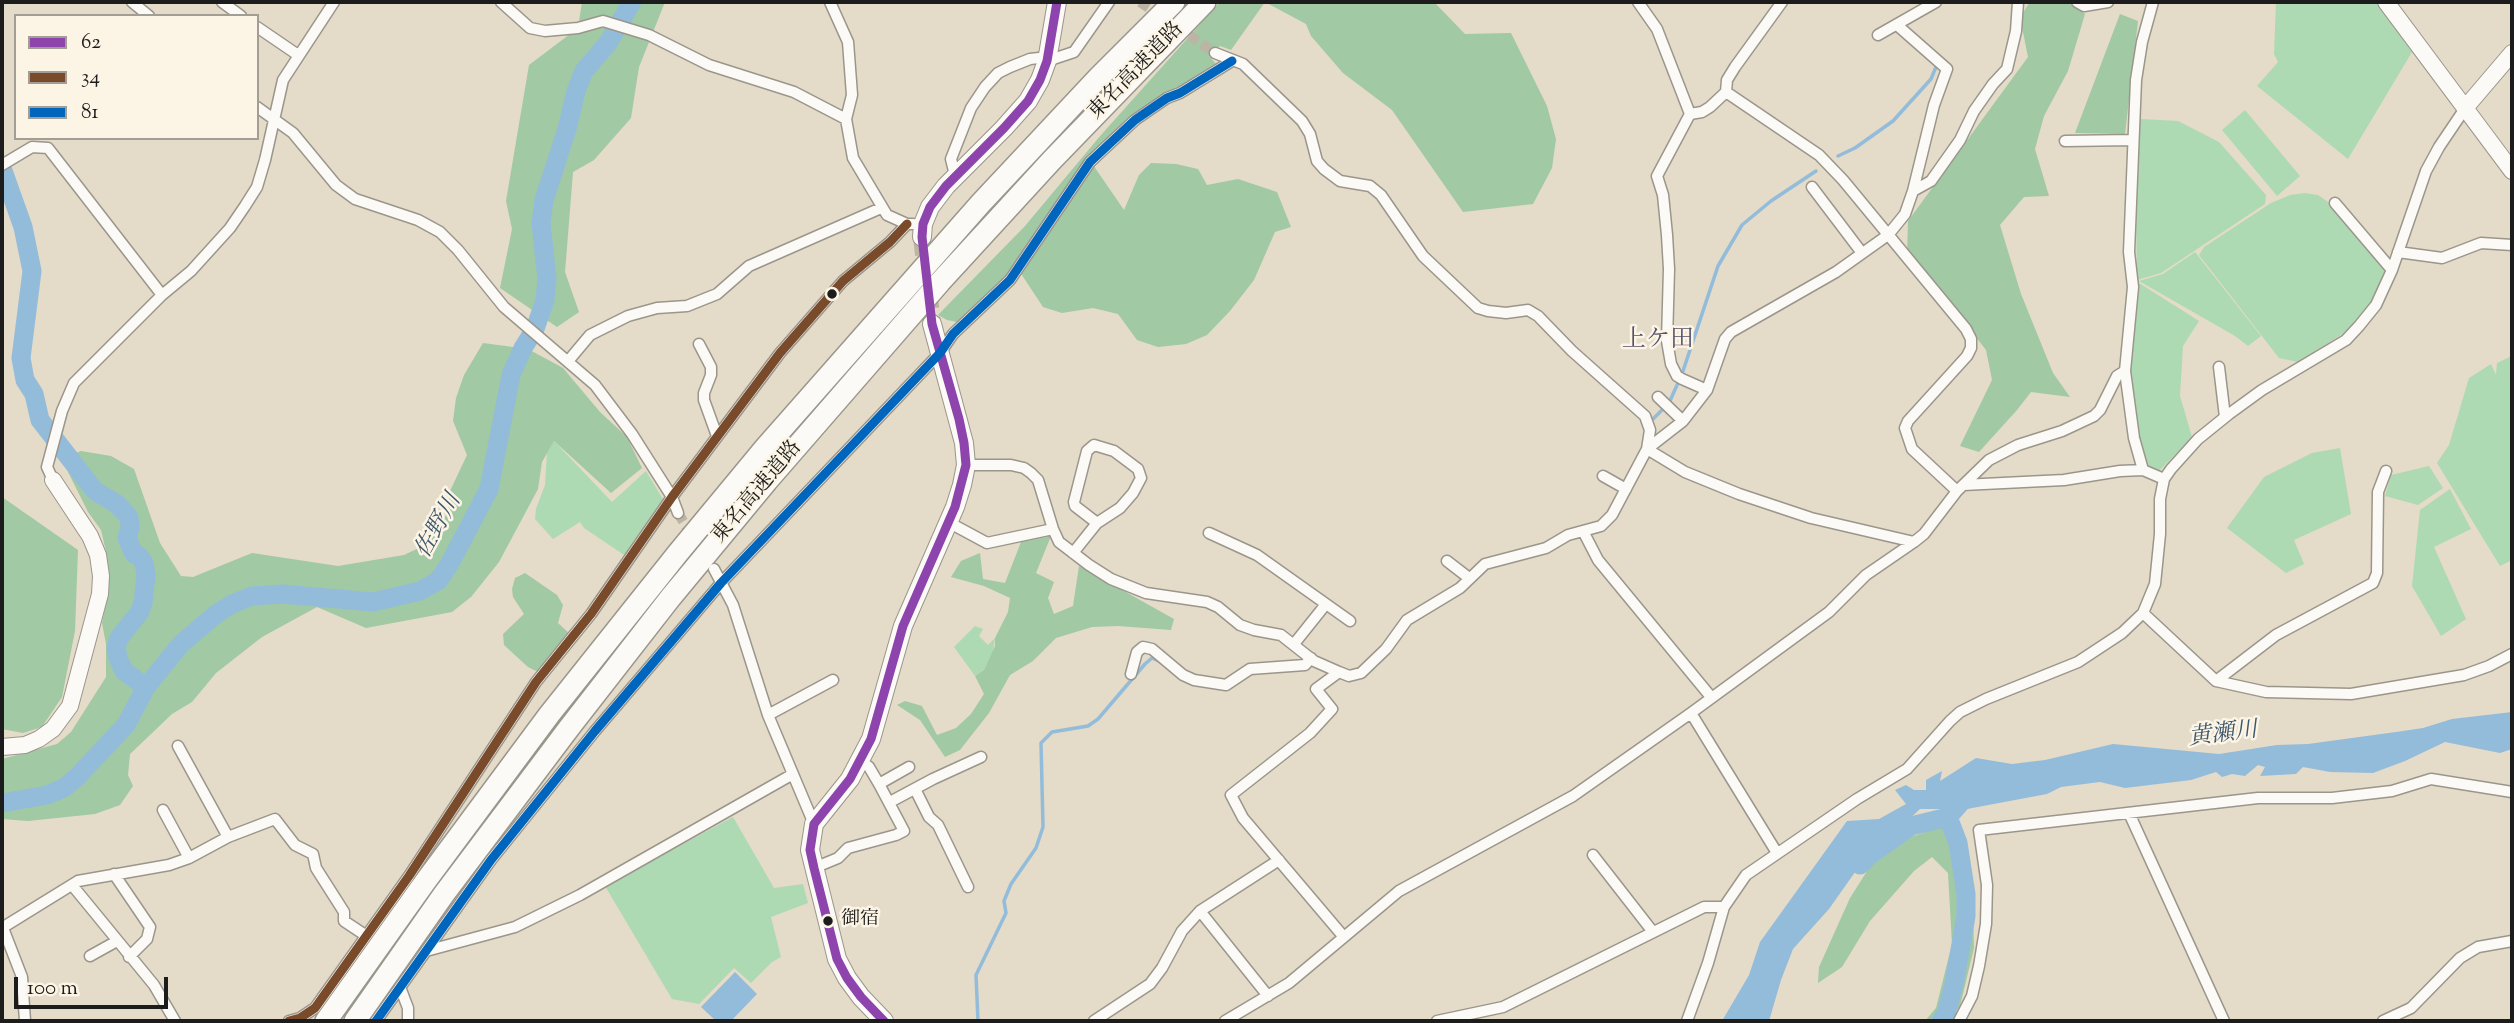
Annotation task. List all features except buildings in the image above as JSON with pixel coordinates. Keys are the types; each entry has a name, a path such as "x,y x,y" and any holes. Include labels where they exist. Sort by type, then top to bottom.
{"highway":[{"name":"東名高速道路","path":"326,1021 425,882 550,715 756,458 981,203 1099,77 1174,2"},
{"name":"東名高速道路","path":"355,1021 444,894 569,728 671,597 767,481 940,282 1205,2"}],"main road":[{"path":"917,228 955,175 1028,101 1048,59 1057,2"},
{"path":"884,1021 847,978 837,959 810,850 814,824 850,779 871,739 903,626 959,496 966,465 964,443 932,324"}],"street":[{"path":"132,2 147,14"},
{"path":"222,2 237,14"},
{"path":"2,747 25,745 39,740 52,729 70,706 100,594 98,555 90,536 47,467 62,411 74,383 162,295 191,271 246,206 257,187 276,121 283,80 334,2"},
{"path":"501,2 530,27 545,31 603,21 649,35 709,65 794,92 846,119"},
{"path":"830,2 848,41 852,95 846,119 853,158 887,215 917,228"},
{"path":"955,175 951,159 971,108 998,72 1030,58 1048,59 1074,52 1109,2"},
{"path":"1637,2 1657,29 1690,114 1657,176 1664,205 1669,269 1667,341 1671,365 1677,376 1707,390"},
{"path":"1690,114 1702,112 1726,92 1727,80 1735,67 1782,2"},
{"path":"1878,35 1936,2"},
{"path":"1913,191 1931,181 1960,140 1974,111 2007,69 2016,31 2018,2"},
{"path":"2077,2 2084,6 2108,2"},
{"path":"2143,470 2134,438 2125,371 2133,287 2129,252 2133,140 2141,42 2153,2"},
{"path":"2386,2 2512,172"},
{"path":"1647,449 1684,421 1707,390 1725,339 1731,332 1836,272 1888,235 1905,214 1934,105 1947,69 1897,25"},
{"path":"259,28 298,55"},
{"path":"966,465 1011,465 1031,473 1038,480 1059,542 1111,579 1134,589 1218,607 1240,625 1254,631 1281,635 1311,658 1349,676 1362,672 1386,649 1407,620 1460,588 1485,564 1546,548 1568,535 1601,526 1612,515 1647,449 1649,422 1623,394 1598,376 1538,316 1528,310 1506,313 1478,308 1423,256 1381,195 1370,186 1340,181 1324,169 1317,161 1310,134 1302,121 1243,64 1215,53"},
{"path":"1687,1021 1724,907 1746,875 1857,799 1907,769 1961,712 1986,699 2078,662 2122,633 2143,613 2155,584 2160,499 2164,479 2180,457 2225,417 2262,390 2346,340 2376,305 2392,270 2426,171 2466,107 2512,53"},
{"path":"376,1021 491,860 595,731 721,583 940,353 953,334 1010,280 1090,162 1135,120 1167,98 1232,61"},
{"path":"1726,92 1819,155 1966,329 1971,339 1967,356 1908,421 1905,428 1912,449 1960,488 2030,483 2120,471 2143,470 2164,479"},
{"path":"259,108 293,133 336,185 355,199 418,220 440,232 504,307 595,385 632,434 672,497 678,513"},
{"path":"2066,141 2133,140"},
{"path":"2,165 32,146 48,148 162,295"},
{"path":"1812,187 1862,253"},
{"path":"2335,203 2392,270"},
{"path":"569,360 590,334 628,316 657,307 687,306 717,294 749,266 881,208"},
{"path":"289,1021 300,1018 314,1008 410,876 536,682 592,614 672,497 780,353 843,281 890,242 917,228"},
{"path":"2398,252 2442,258 2481,243 2512,245"},
{"path":"699,344 711,367 704,400 717,436"},
{"path":"2219,367 2225,417"},
{"path":"1225,1021 1289,984 1399,891 1573,796 1691,713 1829,612 1866,575 1924,534 1960,488 1989,460 2094,416 2100,410 2117,376 2125,371"},
{"path":"1658,397 1684,421"},
{"path":"1073,553 1097,523 1120,508 1141,478 1138,469 1114,451 1094,445 1087,452 1074,502 1075,506 1097,523"},
{"path":"1647,449 1685,472 1739,494 1811,518 1914,542"},
{"path":"2216,681 2276,635 2373,583 2377,573 2378,492 2386,471"},
{"path":"1603,476 1626,489"},
{"path":"948,522 987,543 1053,530"},
{"path":"1583,531 1598,560 1711,697"},
{"path":"1209,533 1250,551 1350,621"},
{"path":"1447,561 1468,578"},
{"path":"714,569 733,605 768,715 814,824"},
{"path":"1294,644 1326,604"},
{"path":"2143,613 2216,681 2266,692 2351,694 2465,675 2512,654"},
{"path":"1131,674 1137,652 1143,647 1152,649 1183,675 1194,680 1226,685 1250,668 1305,665 1311,658"},
{"path":"1339,672 1316,689 1332,709 1310,733 1231,795 1243,818 1343,936"},
{"path":"768,715 833,680"},
{"path":"1691,713 1777,853"},
{"path":"178,746 228,837"},
{"path":"890,802 981,757"},
{"path":"814,868 838,858 848,848 904,831 869,767 861,761"},
{"path":"879,784 909,767"},
{"path":"426,951 515,927 580,894 793,774"},
{"path":"1959,1021 1972,996 1986,924 1987,885 1979,830 2258,798 2332,798 2392,791 2431,779 2512,792"},
{"path":"915,789 929,817 938,825 968,887"},
{"path":"163,810 189,858"},
{"path":"2129,813 2224,1021"},
{"path":"25,1021 22,977 2,928 78,881 169,865 189,858 228,837 275,819 295,845 313,854 316,868 344,912 344,921 365,935"},
{"path":"1593,855 1653,932"},
{"path":"1094,1021 1150,984 1182,931 1200,911 1279,860"},
{"path":"114,874 150,927 147,939 130,957"},
{"path":"72,885 154,985 176,1021"},
{"path":"1437,1021 1503,1007 1704,907 1724,907"},
{"path":"1200,911 1268,996"},
{"path":"2383,1021 2411,1008 2460,958 2478,947 2512,941"},
{"path":"90,956 117,942"},
{"path":"400,986 408,1008 408,1021"}],"green space":[{"path":"582,2 665,2 639,67 631,118 594,160 573,172 565,272 579,312 557,327 500,288 512,229 506,201 529,65 578,28"},
{"path":"1220,2 1265,2 1231,50 1220,46 1209,56 1216,64 1089,159 1124,210 1139,175 1151,163 1176,164 1198,169 1207,185 1238,179 1277,192 1291,227 1275,232 1254,280 1230,311 1207,335 1186,344 1158,347 1137,340 1118,314 1093,308 1062,313 1043,307 1016,266 962,323 938,315 1025,226 1101,135"},
{"path":"1265,2 1434,2 1465,34 1511,33 1547,106 1556,139 1552,168 1533,204 1463,212 1392,110 1343,73 1311,36 1306,24"},
{"path":"2030,2 2067,2 2085,14 2068,71 2044,116 2035,149 2049,196 2024,197 2000,225 2021,294 2053,373 2070,397 2031,392 1979,452 1960,446 1992,380 1986,350 1907,255 1908,221 2028,57 2020,17"},
{"path":"2276,2 2376,2 2412,52 2348,159 2257,86 2278,62 2274,54"},
{"path":"2120,14 2138,21 2125,134 2075,133"},
{"path":"2245,110 2300,176 2277,196 2222,130"},
{"path":"2141,119 2178,121 2219,142 2266,195 2265,204 2161,273 2137,280 2135,144"},
{"path":"2290,195 2318,195 2328,202 2386,270 2371,303 2350,329 2298,362 2279,358 2199,255 2204,247 2271,203"},
{"path":"2195,252 2261,336 2248,346 2139,281 2163,274"},
{"path":"2139,283 2199,321 2183,346 2180,396 2192,437 2159,471 2150,469 2137,439 2128,374"},
{"path":"483,343 528,349 563,368 600,412 627,437 642,468 611,493 554,441 542,462 538,489 499,562 471,597 452,612 366,628 317,607 262,637 216,673 192,702 172,714 130,754 128,775 133,786 120,805 95,814 28,821 2,819 2,759 57,744 71,732 106,677 106,644 102,623 107,597 106,551 101,530 88,512 68,472 68,456 81,451 111,456 134,469 160,543 181,576 193,577 252,553 338,566 404,555 423,546 447,514 450,491 467,455 453,421 456,398 464,375"},
{"path":"2512,356 2512,560 2500,566 2437,463 2449,445 2469,378 2491,364 2496,375 2497,363"},
{"path":"554,441 612,502 646,471 664,501 630,559 584,528 580,522 553,539 535,519 545,485 547,452"},
{"path":"2340,448 2351,514 2294,540 2304,564 2286,573 2227,528 2264,477 2312,453"},
{"path":"2429,466 2443,488 2418,505 2385,496 2391,475"},
{"path":"2450,489 2471,529 2434,547 2466,619 2441,636 2412,586 2420,510"},
{"path":"2,497 78,550 75,631 62,697 42,727 23,733 2,729"},
{"path":"1051,536 1036,573 1054,582 1048,598 1054,614 1073,606 1079,566 1174,619 1171,630 1092,627 1056,638 1033,661 1010,675 989,713 960,750 945,757 920,720 897,705 905,701 922,706 937,735 956,728 971,714 984,694 975,676 984,670 995,646 995,638 1008,612 1010,598 984,586 951,577 961,561 980,553 983,579 1005,583 1021,542"},
{"path":"525,573 557,595 563,605 558,623 572,636 540,673 528,667 504,645 503,634 524,614 513,597 512,589 515,578"},
{"path":"975,626 983,629 979,636 988,645 995,638 993,651 984,670 975,676 954,647"},
{"path":"733,817 774,888 803,884 808,903 771,917 781,957 772,962 751,983 734,968 699,1004 672,999 605,886"},
{"path":"1944,826 1956,833 1964,852 1973,911 1974,948 1960,1006 1948,1021 1925,1021 1936,1008 1952,944 1948,873 1932,857 1914,871 1870,921 1842,967 1818,983 1819,967 1850,898 1869,868 1898,841"}],"water":[{"path":"2512,712 2512,749 2500,753 2445,742 2373,773 2330,772 2303,767 2296,774 2260,776 2265,767 2258,765 2245,776 2232,774 2222,777 2216,772 2191,780 2125,788 2100,782 2061,787 2047,794 1967,809 1920,809 1860,865 1829,909 1793,949 1769,1021 1722,1021 1749,975 1760,942 1847,821 1879,819 1906,804 1895,790 1906,785 1914,790 1926,790 1926,780 1942,771 1940,781 1976,758 2012,764 2045,760 2113,744 2219,754 2396,732 2423,728 2452,719"},
{"path":"735,972 757,994 731,1021 716,1021 701,1007"}],"waterway":[{"name":"佐野川","path":"2,803 47,795 64,788 77,777 126,725 146,687 181,644 232,604 252,596 282,594 373,602 420,591 438,581 489,489 511,375 535,329 545,300 547,279 541,223 544,200 576,91 584,71 608,43 632,2"},
{"path":"1838,156 1855,148 1893,121 1931,79 1936,67"},
{"path":"2,168 23,227 32,271 21,358 25,380 34,394 40,420 95,491 117,504 129,517 127,538 134,554 144,563 146,575 143,603 139,613 119,638 116,647 124,671 146,687"},
{"path":"1653,419 1669,403 1682,374 1718,266 1742,225 1771,201 1816,171"},
{"path":"978,1021 976,975 1006,913 1004,901 1011,884 1036,848 1043,827 1041,743 1052,732 1088,726 1098,719 1145,664 1152,658 1159,661"},
{"name":"黄瀬川","path":"1860,865 1911,826 1948,817 1964,799 1975,797"},
{"name":"黄瀬川","path":"1941,1021 1946,1014 1954,984 1966,916 1966,894 1958,843 1948,817"}],"tunnel":[{"path":"1140,2 1161,16"},
{"path":"1177,27 1215,53"},
{"path":"922,237 932,324"},
{"path":"678,513 706,558"}],"transit line":[{"name":"62","path":"884,1021 861,997 837,959 810,850 814,824 850,779 871,739 903,626 955,507 966,465 959,419 932,324 922,237 923,224 930,207 946,186 1028,101 1047,61 1057,2"},
{"name":"81","path":"376,1021 491,860 595,731 721,583 940,353 953,334 1010,280 1090,162 1135,120 1167,98 1232,61"},
{"name":"34","path":"289,1021 300,1018 315,1008 409,876 536,682 591,614 672,497 780,353 843,281 890,242 907,224"}],"place":[{"name":"御宿","path":"828,921"}],"district":[{"name":"上ケ田","path":"1658,342"}]}
